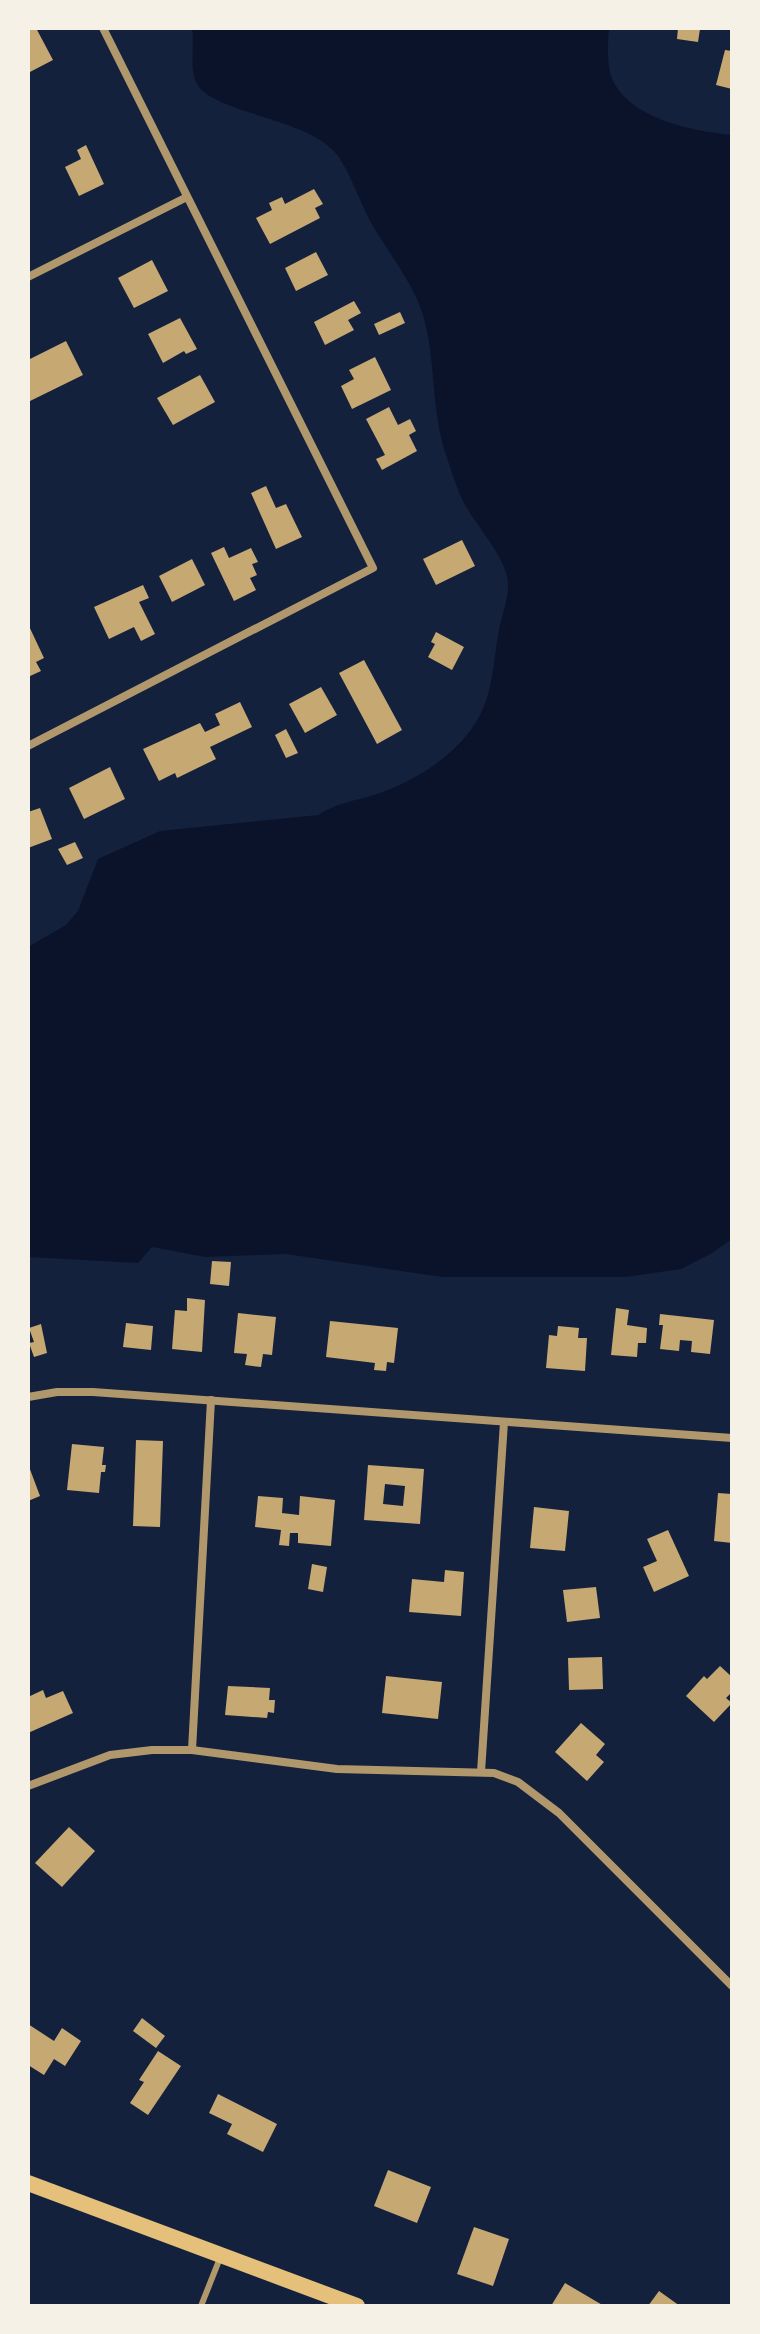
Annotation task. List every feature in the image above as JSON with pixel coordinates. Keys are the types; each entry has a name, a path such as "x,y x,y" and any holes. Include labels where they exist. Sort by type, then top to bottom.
{"main road":[{"path":"28,2183 357,2306"}],"street":[{"path":"28,746 373,568 103,28"},
{"path":"28,277 187,197"},
{"path":"28,1397 75,1391 732,1438"},
{"path":"192,1750 211,1400"},
{"path":"481,1772 504,1422"},
{"path":"28,1786 110,1755 152,1750 192,1750 337,1769 481,1772 518,1782 544,1800 732,1986"}],"lane":[{"path":"201,2306 221,2255"}],"water":[{"path":"192,28 609,28 610,72 617,88 629,101 644,111 679,125 732,135 732,1239 681,1269 626,1277 442,1277 286,1254 205,1257 152,1247 138,1263 28,1257 28,947 66,925 78,911 98,859 160,831 318,815 404,783 434,765 470,731 484,706 507,597 504,566 464,503 445,452 437,418 430,349 419,303 368,217 343,164 324,143 306,132 220,102 205,93 194,76"}],"building":[{"path":"28,28 36,28 53,60 28,73"},
{"path":"678,28 700,29 698,42 677,39"},
{"path":"725,50 732,51 732,89 716,85"},
{"path":"86,145 104,184 79,196 65,167 81,159 77,150"},
{"path":"314,189 323,204 315,208 320,218 270,244 256,218 272,210 269,203 282,197 285,204"},
{"path":"316,252 328,275 296,291 285,268"},
{"path":"152,260 168,291 134,308 118,278"},
{"path":"354,301 361,313 348,320 354,330 325,345 314,322"},
{"path":"400,312 405,323 379,335 374,324"},
{"path":"180,318 197,349 186,354 184,351 163,363 148,334"},
{"path":"66,341 83,375 28,402 28,360"},
{"path":"375,357 391,390 352,409 341,386 354,379 349,370"},
{"path":"200,375 215,402 173,425 157,398"},
{"path":"389,407 398,425 410,419 416,431 409,435 417,451 382,470 376,459 385,455 366,419"},
{"path":"266,486 276,508 286,504 302,537 276,549 251,493"},
{"path":"462,540 475,566 436,585 423,559"},
{"path":"224,547 229,558 251,548 258,562 252,564 257,575 250,578 256,590 234,601 211,553"},
{"path":"192,559 205,585 172,602 159,576"},
{"path":"143,585 149,598 139,602 155,634 141,641 134,627 109,639 94,607"},
{"path":"28,624 44,658 36,662 41,671 28,677"},
{"path":"436,632 464,647 452,670 428,657 435,644 431,642"},
{"path":"364,660 402,730 377,744 339,673"},
{"path":"321,687 337,715 305,733 289,704"},
{"path":"240,702 252,727 210,747 216,759 177,778 175,773 159,781 143,749 200,723 205,732 220,725 215,714"},
{"path":"286,729 298,753 286,758 275,735"},
{"path":"110,767 125,799 84,819 69,788"},
{"path":"40,808 52,839 28,848 28,812"},
{"path":"75,842 83,858 67,865 58,849"},
{"path":"212,1261 231,1262 229,1286 210,1284"},
{"path":"187,1298 205,1300 202,1352 172,1349 175,1310 187,1311"},
{"path":"616,1308 629,1310 627,1325 647,1328 646,1343 638,1343 637,1357 611,1355"},
{"path":"238,1313 276,1317 272,1355 263,1354 261,1367 245,1365 247,1354 234,1353"},
{"path":"660,1314 714,1320 710,1354 691,1352 692,1341 680,1340 679,1351 660,1349 663,1325 659,1325"},
{"path":"330,1321 398,1328 394,1363 387,1362 386,1371 374,1370 375,1363 326,1357"},
{"path":"126,1323 153,1326 151,1350 123,1347"},
{"path":"41,1324 47,1353 34,1357 29,1343 34,1342 29,1328"},
{"path":"558,1326 579,1328 578,1338 587,1338 585,1371 546,1368 549,1335 557,1336"},
{"path":"136,1440 163,1441 160,1527 133,1526"},
{"path":"72,1444 104,1447 102,1465 106,1465 105,1472 101,1472 99,1493 67,1490"},
{"path":"28,1464 40,1496 28,1501"},
{"path":"368,1465 424,1469 420,1524 364,1520","holes":["385,1484 405,1486 403,1506 383,1504"]},
{"path":"718,1493 732,1494 732,1543 714,1541"},
{"path":"258,1496 283,1498 282,1513 299,1515 300,1496 335,1500 331,1546 298,1543 298,1533 290,1533 289,1546 279,1545 281,1530 255,1527"},
{"path":"534,1507 569,1511 565,1551 530,1548"},
{"path":"668,1530 689,1576 654,1592 643,1567 657,1561 647,1539"},
{"path":"312,1564 327,1567 323,1592 308,1589"},
{"path":"445,1570 464,1572 461,1616 409,1612 412,1579 444,1582"},
{"path":"596,1587 600,1618 567,1622 563,1590"},
{"path":"602,1657 603,1689 569,1690 568,1658"},
{"path":"720,1666 732,1677 732,1692 726,1698 732,1703 714,1722 686,1696 704,1676 707,1679"},
{"path":"386,1676 442,1682 438,1719 382,1713"},
{"path":"228,1686 270,1688 269,1700 275,1700 274,1713 268,1712 267,1718 225,1715"},
{"path":"43,1690 46,1698 63,1691 73,1713 28,1733 28,1697"},
{"path":"581,1723 605,1744 596,1755 604,1762 587,1781 555,1752"},
{"path":"69,1827 95,1851 62,1887 35,1863"},
{"path":"142,2018 165,2036 156,2048 133,2031"},
{"path":"28,2024 54,2041 62,2028 81,2041 65,2066 54,2059 44,2075 28,2065"},
{"path":"158,2051 181,2066 148,2115 130,2103 144,2082 139,2080"},
{"path":"218,2094 277,2124 263,2152 227,2134 232,2124 209,2113"},
{"path":"388,2170 431,2187 417,2223 374,2206"},
{"path":"474,2227 509,2239 493,2286 457,2274"},
{"path":"565,2283 604,2306 551,2306"},
{"path":"659,2291 680,2306 648,2306"}]}
